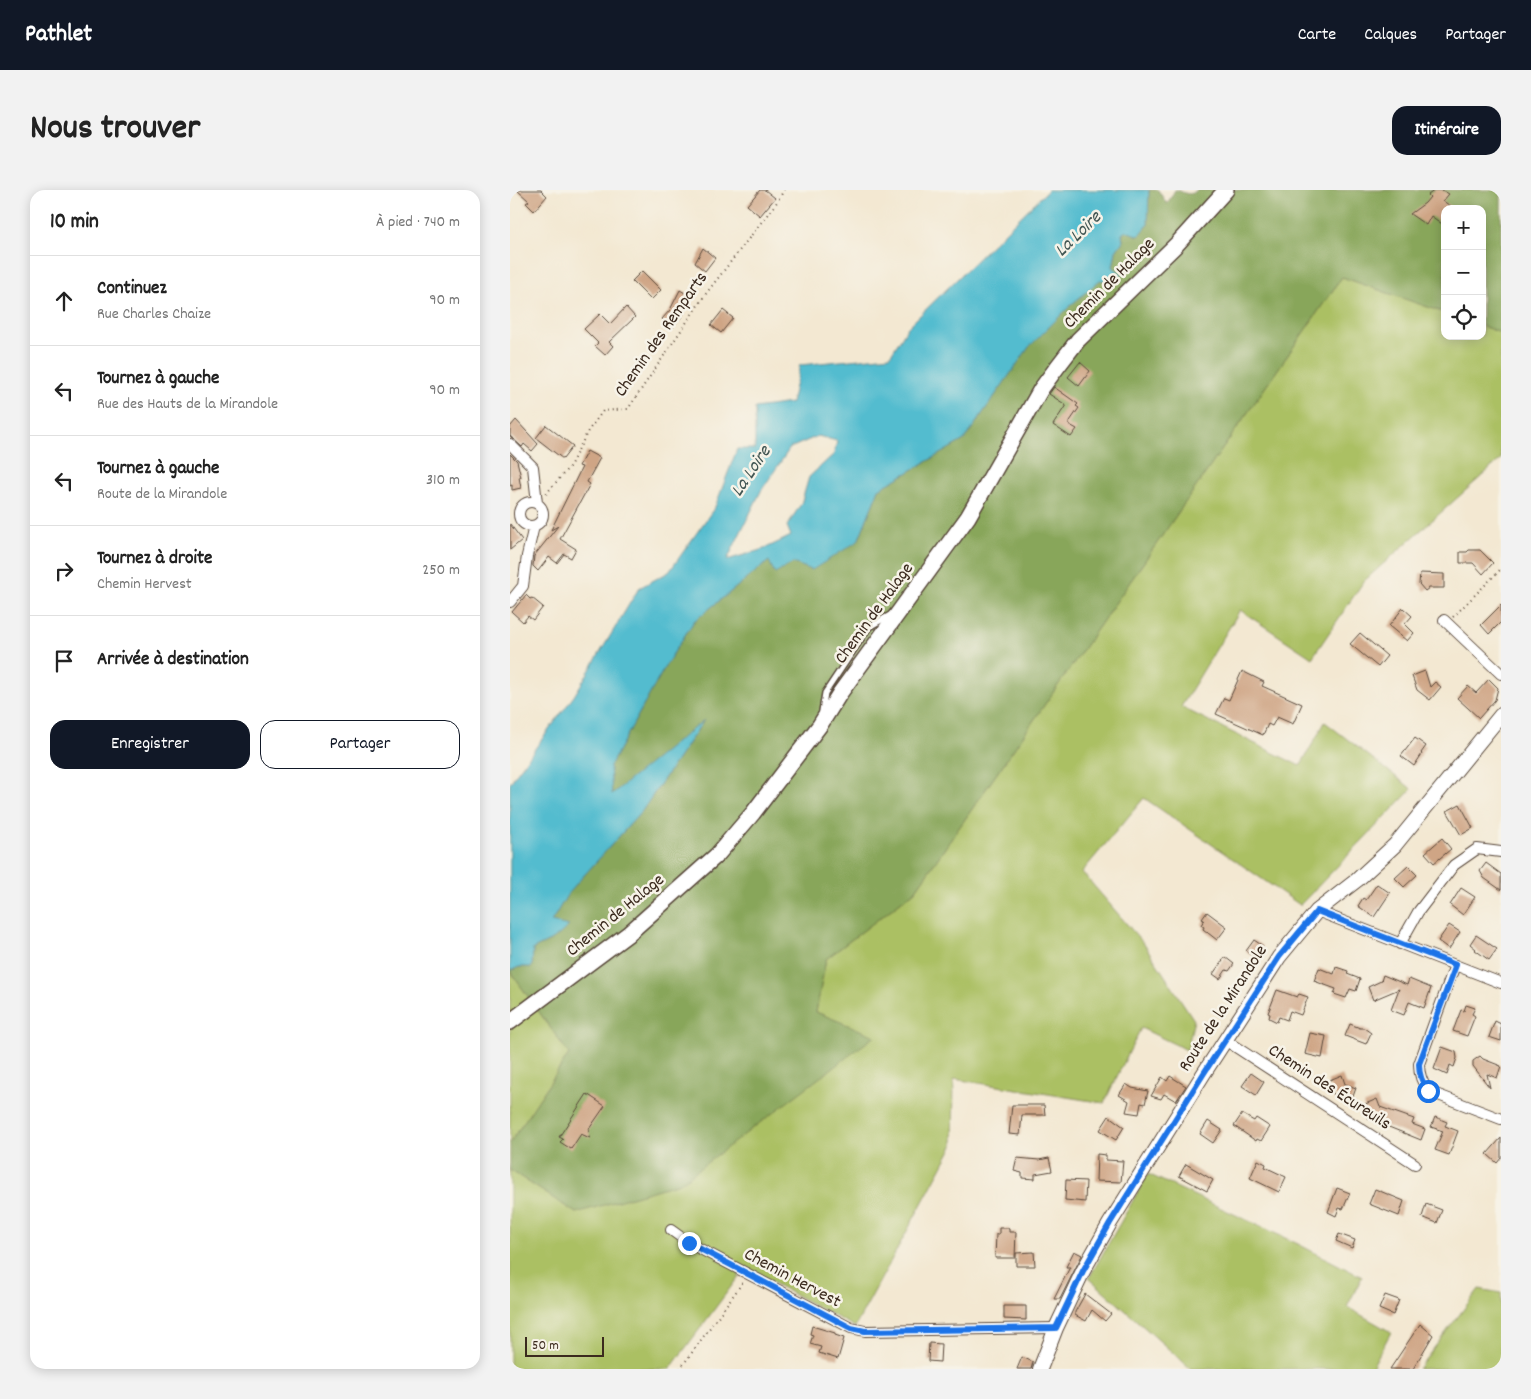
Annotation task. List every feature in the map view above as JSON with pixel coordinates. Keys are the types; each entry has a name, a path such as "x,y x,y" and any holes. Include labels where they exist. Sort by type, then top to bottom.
{"main road":[{"name":"Chemin de Halage","path":"510,1022 628,934 717,855 753,813 820,725 840,693 968,517 1041,389 1058,366 1078,340 1177,244 1226,190"}],"street":[{"path":"510,444 533,467 538,504 543,510 541,522 534,526 523,524 519,517 522,506 530,502 538,504"},
{"path":"510,602 523,586 534,526"},
{"path":"1446,622 1501,674"},
{"name":"Route de la Mirandole","path":"1040,1369 1056,1328 1083,1271 1106,1231 1279,957 1317,911 1357,880 1395,845 1501,715"},
{"path":"1400,944 1418,912 1454,865 1478,849 1501,852"},
{"path":"1317,911 1501,983"},
{"path":"1456,965 1419,1064 1419,1074 1428,1091 1501,1119"},
{"name":"Chemin des Écureuils","path":"1225,1040 1416,1164"},
{"name":"Chemin Hervest","path":"671,1230 689,1243 851,1328 865,1331 1056,1328"}],"path":[{"name":"Chemin des Remparts","path":"538,504 570,466 588,431 603,411 628,409 705,295 777,202 784,190"},
{"path":"1446,622 1501,569"},
{"path":"680,1369 748,1274"}],"green space":[{"path":"1149,190 1158,190 1167,204 1175,190 1191,194 1197,190 1501,190 1501,333 1486,327 1486,205 1441,205 1441,312 1342,277 915,891 826,959 816,1012 875,1036 680,1183 576,1213 510,1170 510,1143 569,1054 510,971 519,967 532,967 533,949 554,939 568,926 551,922 569,892 642,811 703,722 612,795 610,766 666,665 694,621 770,560 793,563 858,541 879,489 964,440 1029,347 1113,267 1116,251 1123,241 1122,234 1127,230 1138,236 1148,225"},
{"path":"1342,277 1441,312 1441,340 1486,340 1486,327 1501,333 1501,459 1364,581 1312,658 1240,610 1181,707 1300,766 1325,722 1412,789 1300,905 1144,798 1082,872 1144,944 1194,1020 1187,1050 1141,1028 1104,1103 954,1079 953,1146 855,1327 745,1268 670,1369 510,1369 510,1170 576,1213 875,1037 816,1012 826,959 915,891"},
{"path":"510,971 569,1054 510,1143"},
{"path":"1148,1174 1298,1244 1362,1277 1347,1307 1391,1332 1371,1369 1191,1369 1089,1278"},
{"path":"1479,1289 1501,1293 1501,1369 1418,1369"}],"water":[{"name":"La Loire","path":"1048,190 1149,190 1148,225 1139,236 1126,231 1122,234 1123,241 1116,251 1113,267 1122,274 1117,282 1100,280 1071,305 1029,347 964,440 879,489 858,541 812,570 793,563 775,574 769,561 694,621 666,665 610,766 612,794 704,720 642,811 569,892 551,922 569,926 554,939 533,949 532,967 519,967 510,971 510,784 514,777 574,696 639,588 669,572 715,507 737,449 755,449 755,408 791,403 800,365 890,356 908,327","holes":["818,436 837,441 834,454 809,477 801,504 787,526 791,536 764,549 727,560 761,491 790,448"]}],"building":[{"path":"517,190 541,190 547,196 534,211 526,203 529,201"},
{"path":"760,190 765,190 775,198 760,216 747,205"},
{"path":"1435,190 1442,190 1449,194 1443,201 1449,205 1441,205 1441,223 1431,216 1426,225 1410,214 1425,203 1430,197 1428,195"},
{"path":"703,248 715,258 705,271 695,263"},
{"path":"642,271 661,290 651,300 632,281"},
{"path":"680,290 692,297 682,316 672,328 662,319 670,310"},
{"path":"626,307 635,317 609,342 613,346 605,355 595,346 598,343 584,329 600,314 610,324"},
{"path":"723,310 733,318 721,333 711,325"},
{"path":"1080,362 1090,371 1079,386 1068,377"},
{"path":"1054,387 1078,404 1076,406 1079,408 1068,424 1077,429 1071,437 1053,425 1066,405 1049,394"},
{"path":"516,420 538,444 532,451 524,444 522,447 510,436 510,427"},
{"path":"546,425 573,446 563,459 536,438"},
{"path":"587,451 600,458 587,482 590,484 560,539 576,549 571,558 564,554 557,563 549,557 538,571 533,566 534,556 558,526 551,530 582,467 579,466"},
{"path":"510,454 517,461 521,477 519,477 521,488 512,490 512,485 510,486"},
{"path":"510,524 522,540 510,550"},
{"path":"1469,550 1480,550 1493,563 1483,574 1473,563 1460,563 1460,552 1467,552"},
{"path":"1420,573 1444,574 1444,588 1429,588 1425,591 1419,584"},
{"path":"526,595 543,607 533,620 528,616 523,622 512,612"},
{"path":"1501,605 1501,622 1489,634 1481,625"},
{"path":"1403,608 1412,616 1405,624 1414,633 1407,641 1389,626"},
{"path":"1360,633 1387,656 1378,667 1350,644"},
{"path":"1242,671 1264,682 1262,686 1302,704 1293,724 1277,717 1272,726 1268,724 1263,735 1216,714 1224,698 1229,700"},
{"path":"1425,671 1430,687 1435,682 1441,687 1430,700 1417,690 1412,676"},
{"path":"1489,679 1498,688 1495,700 1479,718 1457,698 1468,686 1476,693"},
{"path":"1415,738 1426,746 1414,766 1401,756"},
{"path":"1460,804 1473,828 1461,835 1447,811"},
{"path":"1442,838 1451,849 1434,863 1425,853"},
{"path":"1486,863 1501,874 1501,890 1484,878 1480,871"},
{"path":"1408,866 1417,875 1404,887 1395,878"},
{"path":"1377,884 1390,893 1374,917 1358,906 1363,898 1366,900"},
{"path":"1461,888 1475,897 1463,915 1450,905"},
{"path":"1207,912 1227,927 1217,940 1203,929 1204,927 1201,925 1204,920 1202,919"},
{"path":"1449,925 1460,932 1449,949 1438,941"},
{"path":"1476,935 1497,949 1489,960 1470,944"},
{"path":"1254,940 1263,946 1254,957 1246,951"},
{"path":"1225,957 1234,964 1229,971 1226,970 1220,979 1213,974"},
{"path":"1336,967 1348,971 1347,974 1360,979 1356,991 1350,989 1346,998 1334,994 1336,989 1314,981 1319,968 1334,974"},
{"path":"1383,975 1407,985 1409,979 1431,988 1424,1008 1409,1002 1404,1015 1391,1010 1399,989 1373,1000 1368,987 1381,981"},
{"path":"1277,990 1297,997 1299,994 1308,997 1301,1015 1290,1011 1287,1020 1279,1017 1277,1022 1269,1018 1270,1014 1268,1013"},
{"path":"1466,1005 1475,1008 1472,1014 1475,1016 1467,1036 1453,1031 1461,1010 1464,1011"},
{"path":"1495,1021 1501,1024 1501,1041 1489,1037"},
{"path":"1350,1024 1364,1028 1371,1033 1366,1044 1345,1036"},
{"path":"1310,1033 1326,1036 1322,1058 1305,1054"},
{"path":"1442,1047 1456,1052 1457,1058 1454,1067 1450,1065 1447,1075 1434,1069"},
{"path":"1480,1056 1501,1066 1497,1078 1487,1074 1490,1088 1473,1066 1473,1061"},
{"path":"1251,1073 1264,1082 1256,1095 1242,1086"},
{"path":"1342,1075 1345,1084 1356,1088 1351,1102 1334,1095 1327,1081"},
{"path":"1170,1076 1186,1086 1176,1101 1164,1094 1161,1099 1151,1096 1162,1077 1167,1081"},
{"path":"1126,1084 1132,1088 1148,1091 1145,1104 1141,1103 1139,1114 1126,1112 1129,1101 1119,1095"},
{"path":"587,1094 605,1106 589,1129 590,1138 581,1134 571,1149 560,1142 563,1139 559,1137"},
{"path":"1377,1099 1380,1107 1414,1119 1412,1124 1425,1129 1421,1140 1369,1119 1363,1105"},
{"path":"1012,1105 1044,1105 1045,1115 1022,1115 1020,1135 1009,1134"},
{"path":"1242,1114 1254,1121 1256,1118 1270,1127 1261,1141 1257,1139 1256,1141 1234,1126"},
{"path":"1109,1116 1124,1127 1116,1140 1100,1130"},
{"path":"1435,1117 1447,1122 1445,1126 1458,1131 1449,1155 1435,1150 1443,1131 1431,1127"},
{"path":"1208,1121 1222,1130 1213,1143 1200,1134"},
{"path":"1501,1138 1501,1158 1497,1163 1487,1154"},
{"path":"1097,1154 1106,1155 1106,1160 1123,1161 1121,1182 1096,1181"},
{"path":"1017,1158 1039,1160 1049,1158 1052,1171 1035,1174 1035,1179 1022,1178 1022,1173 1014,1171"},
{"path":"1258,1160 1266,1164 1265,1167 1286,1177 1279,1192 1250,1178"},
{"path":"1186,1164 1213,1180 1207,1191 1179,1176"},
{"path":"1066,1180 1086,1181 1085,1202 1065,1200"},
{"path":"1337,1188 1350,1193 1343,1209 1339,1208 1336,1216 1328,1212"},
{"path":"1375,1189 1404,1201 1399,1216 1369,1204"},
{"path":"1426,1204 1442,1210 1437,1223 1422,1217"},
{"path":"999,1228 1009,1228 1009,1232 1016,1232 1015,1258 995,1258 996,1234 999,1234"},
{"path":"1339,1234 1355,1240 1352,1248 1336,1241"},
{"path":"1074,1251 1082,1255 1060,1299 1054,1299 1070,1267 1066,1267"},
{"path":"1034,1252 1035,1266 1016,1266 1016,1253"},
{"path":"1085,1294 1111,1314 1105,1321 1092,1310 1086,1321 1075,1315"},
{"path":"1385,1295 1399,1300 1393,1315 1379,1309"},
{"path":"1004,1306 1026,1306 1026,1320 1004,1319"},
{"path":"1420,1324 1433,1335 1413,1369 1390,1369"},
{"path":"812,1326 835,1333 835,1335 844,1338 838,1359 819,1353 821,1347 810,1344 813,1335 810,1334"},
{"path":"929,1343 941,1344 940,1362 928,1361"},
{"path":"1022,1357 1033,1362 1031,1369 1017,1369"}],"route":[{"path":"689,1243 851,1328 865,1331 1056,1328 1083,1271 1110,1223 1279,957 1317,911 1456,965 1419,1064 1419,1074 1428,1091"}]}
